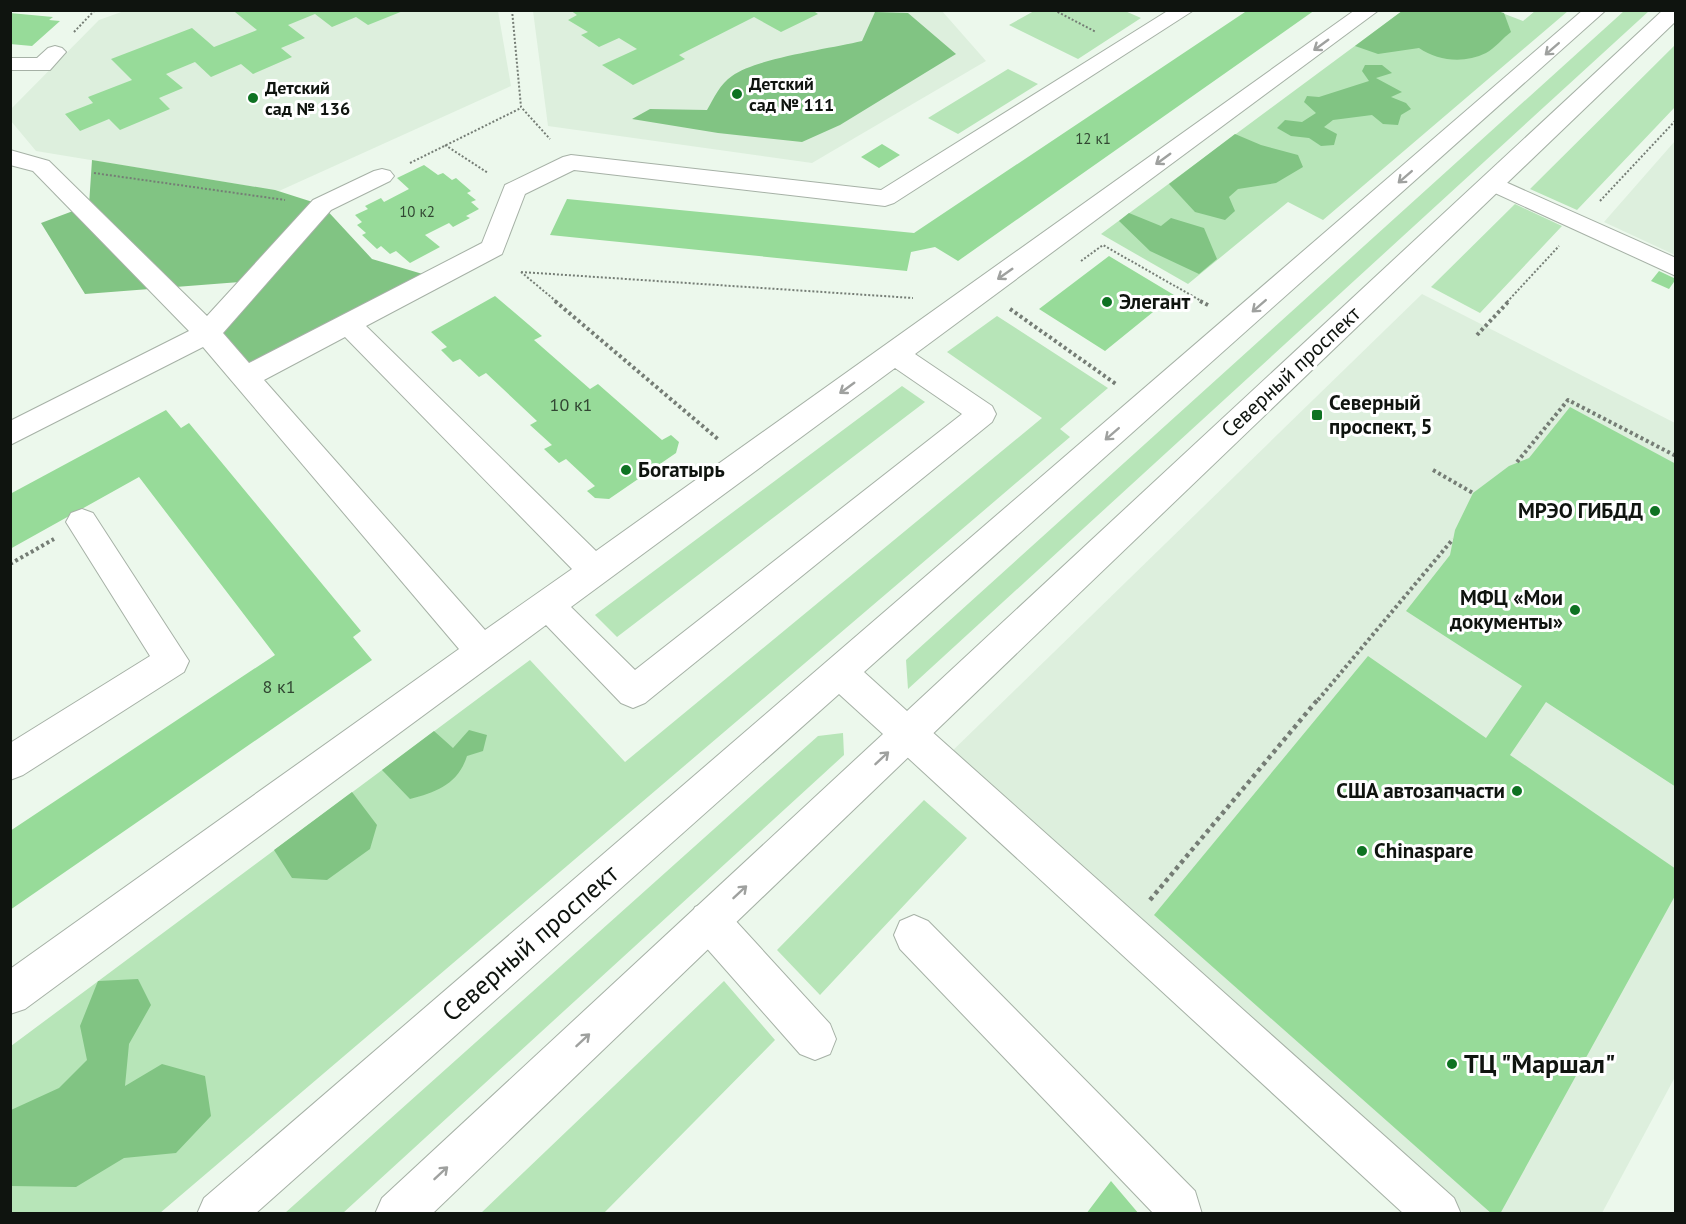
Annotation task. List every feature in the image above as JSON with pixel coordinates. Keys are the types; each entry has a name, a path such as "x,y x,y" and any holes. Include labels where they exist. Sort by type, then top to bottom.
{"main road":[{"path":"245,377 493,248 514,190 571,162 885,198 1184,10"},
{"path":"10,994 1368,10"},
{"name":"Северный проспект","path":"220,1214 1596,10"},
{"name":"Северный проспект","path":"398,1214 1675,10"},
{"path":"10,64 42,65 55,52"},
{"path":"10,157 41,166 207,333 483,652"},
{"path":"10,434 207,333 322,205 382,176"},
{"path":"1492,183 1676,268"},
{"path":"348,324 595,571"},
{"path":"548,605 633,692 982,414 894,354"},
{"path":"10,763 172,661 82,522"},
{"path":"839,672 1438,1214"},
{"path":"709,921 815,1039"},
{"path":"914,935 1179,1207 1179,1214"}],"path":[{"path":"512,10 521,107 571,162"},
{"path":"1054,10 1125,46"},
{"path":"382,176 521,107"},
{"path":"445,145 514,190"},
{"path":"41,166 322,205"},
{"path":"1076,265 1103,245 1210,306 1202,314"},
{"path":"493,248 745,462"},
{"path":"521,272 914,298"},
{"path":"1012,311 1021,304"},
{"path":"1006,307 1119,386"},
{"path":"1517,462 1568,400 1676,456"},
{"path":"1433,470 1473,493"},
{"path":"10,564 82,522"},
{"path":"1147,904 1454,539"}],"shaded area":[{"name":"Детский сад № 136","path":"124,11 498,11 511,86 279,191 36,151 11,121 10,110 99,20"},
{"name":"Детский сад № 111","path":"533,11 942,11 986,61 812,163 548,126"},
{"path":"1675,141 1675,255 1604,222"},
{"path":"1422,294 1675,423 1675,1077 1602,1213 1464,1213 946,757"}],"green space":[{"path":"1034,11 1125,11 1141,18 1078,59 1009,25"},
{"path":"1402,11 1497,11 1523,21 1535,11 1568,11 1323,220 1288,202 1188,284 1101,234"},
{"path":"1402,11 1497,11 1504,13 1511,32 1486,53 1460,60 1434,56 1419,48 1378,54 1355,46"},
{"path":"1624,11 1649,11 908,689 906,660"},
{"path":"875,12 908,13 956,54 840,125 802,142 718,133 632,119 650,109 707,110 724,83 743,70 775,59 862,41"},
{"path":"1675,45 1675,107 1577,210 1530,189"},
{"path":"1365,65 1382,65 1392,73 1376,78 1402,92 1391,97 1406,103 1411,109 1401,115 1398,125 1383,124 1372,115 1333,120 1324,127 1337,134 1334,145 1321,146 1309,138 1291,136 1277,128 1285,120 1302,122 1316,113 1304,102 1307,96 1319,97 1369,81 1362,71"},
{"path":"1008,69 1038,84 958,134 928,118"},
{"path":"1235,134 1261,145 1298,155 1303,167 1276,183 1238,189 1229,197 1235,211 1225,220 1195,212 1169,184"},
{"path":"92,160 275,190 322,205 372,259 426,275 248,363 216,334 267,280 85,294 41,223 89,205"},
{"path":"1515,204 1562,226 1480,313 1431,287"},
{"path":"1129,213 1161,226 1171,218 1204,228 1217,259 1199,274 1150,251 1119,221"},
{"path":"997,316 1108,388 1060,429 1070,437 160,1213 11,1214 11,1046 530,660 625,762 1042,418 947,352"},
{"path":"902,386 925,402 617,637 595,615"},
{"path":"469,730 487,735 483,751 467,756 458,774 438,790 410,799 382,770 434,731 453,748"},
{"path":"843,733 844,755 343,1213 285,1213 818,736"},
{"path":"352,792 377,825 370,849 327,880 292,878 274,850"},
{"path":"924,800 967,838 820,995 777,950"},
{"path":"138,979 151,1005 129,1044 125,1086 162,1064 205,1076 211,1116 176,1153 124,1158 76,1187 11,1186 11,1110 59,1088 87,1060 80,1026 98,981"},
{"path":"724,981 775,1040 604,1213 481,1213"}],"building":[{"path":"570,10 812,10 818,14 781,32 754,17 679,55 685,59 633,85 602,65 637,49 619,38 599,47 581,35 588,32 568,20 577,15"},
{"path":"1248,10 1315,10 958,261 935,247 911,252 907,271 550,235 567,199 914,233"},
{"path":"403,11 368,25 356,17 332,27 315,14 288,25 305,38 281,48 292,57 253,74 241,64 211,77 195,62 166,74 183,88 159,98 170,109 120,130 109,119 80,131 65,114 93,103 88,97 132,80 111,59 192,28 214,47 257,30 235,12"},
{"path":"10,13 53,17 49,20 60,21 32,46 10,44"},
{"path":"882,144 900,155 879,168 861,157"},
{"path":"424,165 438,175 443,173 452,180 456,178 471,191 467,193 476,200 471,202 479,209 466,216 470,218 453,227 449,223 425,235 440,247 410,263 396,251 390,254 381,246 377,249 362,235 366,233 357,225 362,222 355,215 368,209 365,206 381,198 384,202 409,189 397,178"},
{"name":"Элегант","path":"1109,256 1174,295 1105,351 1039,309"},
{"path":"1659,271 1676,279 1669,289 1651,281"},
{"path":"495,296 542,336 534,340 590,389 598,384 662,440 671,435 679,442 676,453 609,499 595,498 587,491 595,486 566,459 559,463 544,449 552,445 530,425 537,421 486,373 479,377 460,359 453,362 441,350 447,347 431,332"},
{"name":"ТЦ \"Маршал\"","path":"1570,407 1676,464 1676,787 1546,702 1510,755 1676,869 1676,894 1500,1214 1492,1214 1154,915 1368,656 1486,738 1522,686 1406,611 1450,555 1455,530 1473,493 1509,466 1529,458"},
{"path":"166,410 181,428 189,423 361,631 353,637 372,660 10,910 10,831 275,655 139,477 10,549 10,494"},
{"path":"1111,1181 1139,1214 1086,1214"}],"place":[{"name":"Детский сад № 111","path":"737,94"},
{"name":"Детский сад № 136","path":"253,98"},
{"name":"Элегант","path":"1107,302"},
{"name":"Северный проспект, 5","path":"1317,415"},
{"name":"Богатырь","path":"626,470"},
{"name":"МРЭО ГИБДД","path":"1655,511"},
{"name":"МФЦ «Мои документы»","path":"1575,610"},
{"name":"США автозапчасти","path":"1517,791"},
{"name":"Chinaspare","path":"1362,851"},
{"name":"ТЦ \"Маршал\"","path":"1452,1064"}]}
